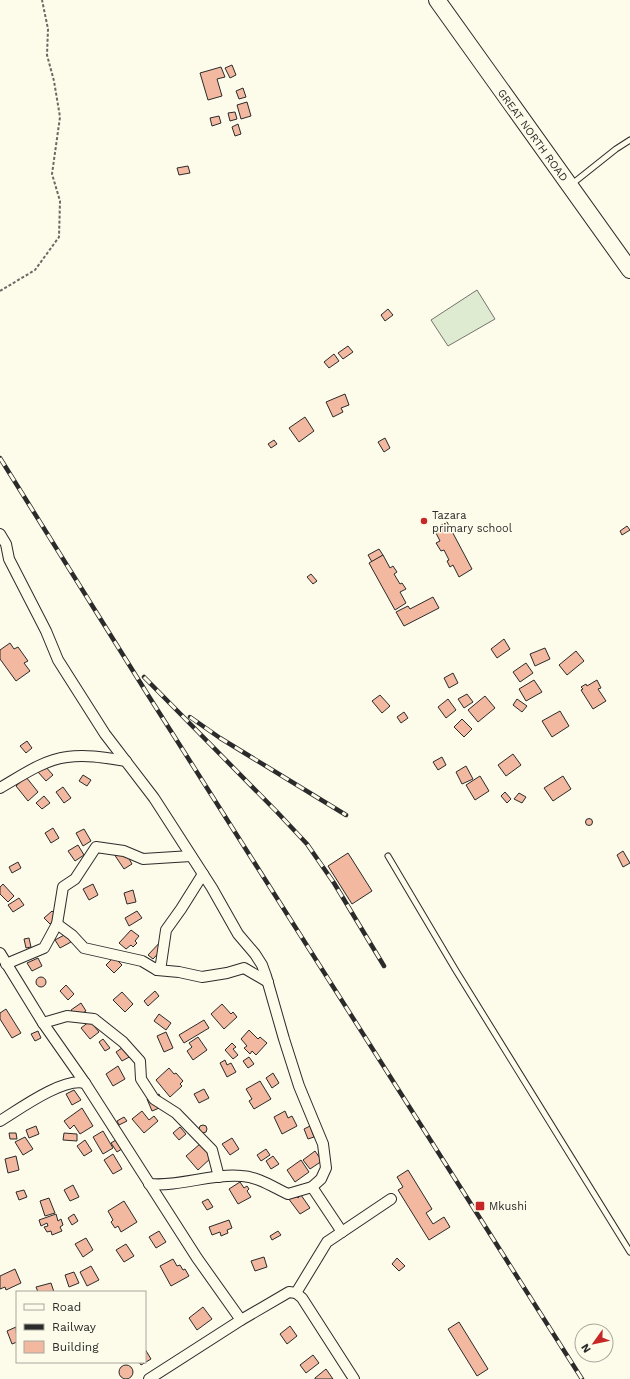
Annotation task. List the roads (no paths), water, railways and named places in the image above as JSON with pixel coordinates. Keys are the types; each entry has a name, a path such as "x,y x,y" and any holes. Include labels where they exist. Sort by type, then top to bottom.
{"highway":[{"name":"GREAT NORTH ROAD","path":"437,0 630,270"}],"street":[{"path":"0,534 6,544 9,559 46,631 58,660 105,734 154,798 238,934 262,965 299,1086 323,1144 326,1168 321,1179 312,1187 288,1194 259,1180 242,1176 219,1177 177,1184 149,1184"},
{"path":"0,788 47,763 67,757 95,756 126,761"},
{"path":"6,964 44,948 57,924 63,887 75,878 96,847 124,851 144,859 191,856"},
{"path":"157,970 161,964 166,930 181,909 202,874"},
{"path":"57,924 72,935 84,948 142,961 157,970 179,972 202,977 227,973 244,968 268,982"},
{"path":"0,953 43,1023 85,1083 197,1258 241,1320"},
{"path":"43,1023 67,1016 94,1019 123,1042 140,1061 141,1079 154,1099 176,1113 212,1150 219,1177"},
{"path":"0,1121 40,1096 67,1084 79,1081 85,1083"},
{"path":"312,1187 342,1232"},
{"path":"296,1293 327,1242 391,1199"},
{"path":"149,1379 241,1320 289,1292 296,1293 302,1298 354,1379"}],"lane":[{"path":"570,185 630,140"},
{"path":"388,856 630,1252"}],"railway":[{"path":"0,458 148,695 582,1379"},
{"path":"144,677 307,844 334,883 384,966"},
{"path":"190,717 220,738 346,815"}],"place":[{"name":"Tazara primary school","path":"424,521"},
{"name":"Mkushi","path":"480,1206"}]}
